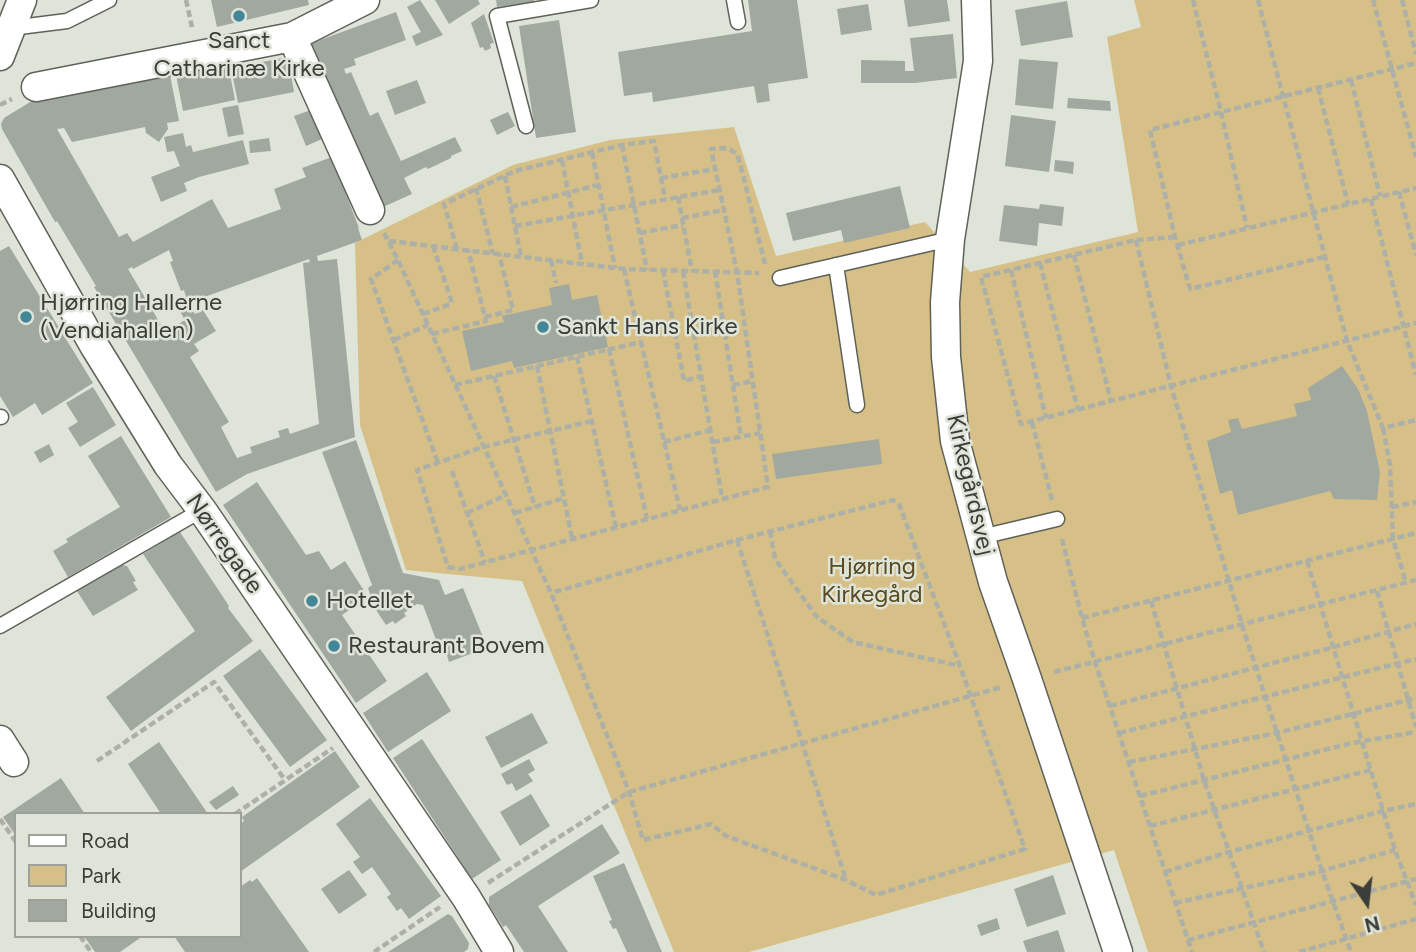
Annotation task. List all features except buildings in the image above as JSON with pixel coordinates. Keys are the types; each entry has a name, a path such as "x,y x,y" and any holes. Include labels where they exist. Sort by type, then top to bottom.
{"street":[{"path":"0,56 22,0"},
{"path":"36,87 292,37 365,0"},
{"name":"Kirkegårdsvej","path":"976,0 978,61 950,239 945,302 946,357 955,441 993,582 1118,952"},
{"path":"292,37 370,210"},
{"name":"Nørregade","path":"4,196 168,465 202,510 464,894 490,949"}],"lane":[{"path":"11,28 67,21 109,0"},
{"path":"526,126 498,16 591,0"},
{"path":"734,0 738,22"},
{"path":"780,278 950,239"},
{"path":"836,265 857,405"},
{"path":"0,626 202,510"},
{"path":"981,537 1057,519"}],"path":[{"path":"1192,0 1247,228"},
{"path":"1258,0 1348,341 1383,428 1390,465 1393,539 1406,583"},
{"path":"1373,0 1416,157"},
{"path":"1402,0 1416,54"},
{"path":"1324,257 1190,289 1150,130 1416,63"},
{"path":"1351,80 1380,196"},
{"path":"1318,88 1348,204"},
{"path":"457,249 443,204 515,172 592,152 654,141 665,199"},
{"path":"622,145 647,270"},
{"path":"389,241 624,269 683,271 715,271 737,272 756,272 768,275 737,154 723,148 711,149 737,272 768,487 460,569 448,567 417,470 484,447 592,421"},
{"path":"592,152 615,268"},
{"path":"562,160 582,264"},
{"path":"661,178 715,169"},
{"path":"505,176 520,257"},
{"path":"511,207 598,185"},
{"path":"476,188 513,310 485,317"},
{"path":"1178,245 1416,188"},
{"path":"515,226 719,190"},
{"path":"1399,191 1416,255"},
{"path":"678,197 692,271"},
{"path":"1371,198 1416,375"},
{"path":"370,210 398,260 551,593 629,792 643,839 711,824 726,836 846,880 876,895 1025,849 899,504 892,500 770,531 551,593"},
{"path":"682,218 724,210"},
{"path":"640,233 683,225"},
{"path":"1175,237 1136,240 981,277 1021,424 1416,323"},
{"path":"1136,240 1171,386 1228,581 1351,952"},
{"path":"423,314 451,304 433,246"},
{"path":"432,334 486,321 468,250"},
{"path":"1074,255 1111,401"},
{"path":"398,260 372,279 438,463"},
{"path":"551,260 556,283"},
{"path":"1040,263 1078,410"},
{"path":"624,269 680,510"},
{"path":"663,270 684,381 701,376"},
{"path":"1011,270 1046,418"},
{"path":"683,271 722,498"},
{"path":"715,271 741,437"},
{"path":"394,340 428,325"},
{"path":"455,385 641,342"},
{"path":"609,349 647,519"},
{"path":"578,357 616,527"},
{"path":"537,366 572,538"},
{"path":"494,376 535,507"},
{"path":"733,385 753,381"},
{"path":"1383,428 1416,420"},
{"path":"1032,422 1082,618 1192,952"},
{"path":"664,442 711,430"},
{"path":"713,442 760,433"},
{"path":"452,471 485,562"},
{"path":"467,513 506,495"},
{"path":"514,513 564,498"},
{"path":"1392,507 1416,502"},
{"path":"770,531 775,559 817,617 853,642 960,666"},
{"path":"1082,618 1416,533"},
{"path":"737,540 846,880"},
{"path":"1307,561 1395,850 1416,905"},
{"path":"1140,796 1416,730 1377,591"},
{"path":"1151,601 1204,780 1264,952"},
{"path":"1110,706 1416,624"},
{"path":"1119,733 1416,659"},
{"path":"97,761 214,682 285,780"},
{"path":"1129,762 1277,733 1416,698"},
{"path":"237,812 355,734"},
{"path":"1150,826 1371,770"},
{"path":"374,952 629,792"},
{"path":"1165,872 1229,852 1416,804"},
{"path":"0,819 14,839"},
{"path":"1175,904 1322,871 1395,850"},
{"path":"1188,940 1416,879"},
{"path":"1299,952 1416,919"}],"green space":[{"name":"Hjørring Kirkegård","path":"1134,0 1416,0 1416,952 1148,952 1114,850 749,952 674,952 522,581 406,570 360,425 355,243 513,165 610,140 734,127 776,256 925,222 970,272 1138,232 1107,37 1141,27"}],"place":[{"name":"Sanct Catharinæ Kirke","path":"239,16"},
{"name":"Hjørring Hallerne (Vendiahallen)","path":"26,317"},
{"name":"Sankt Hans Kirke","path":"543,327"},
{"name":"Hotellet","path":"312,601"},
{"name":"Restaurant Bovem","path":"334,646"}]}
